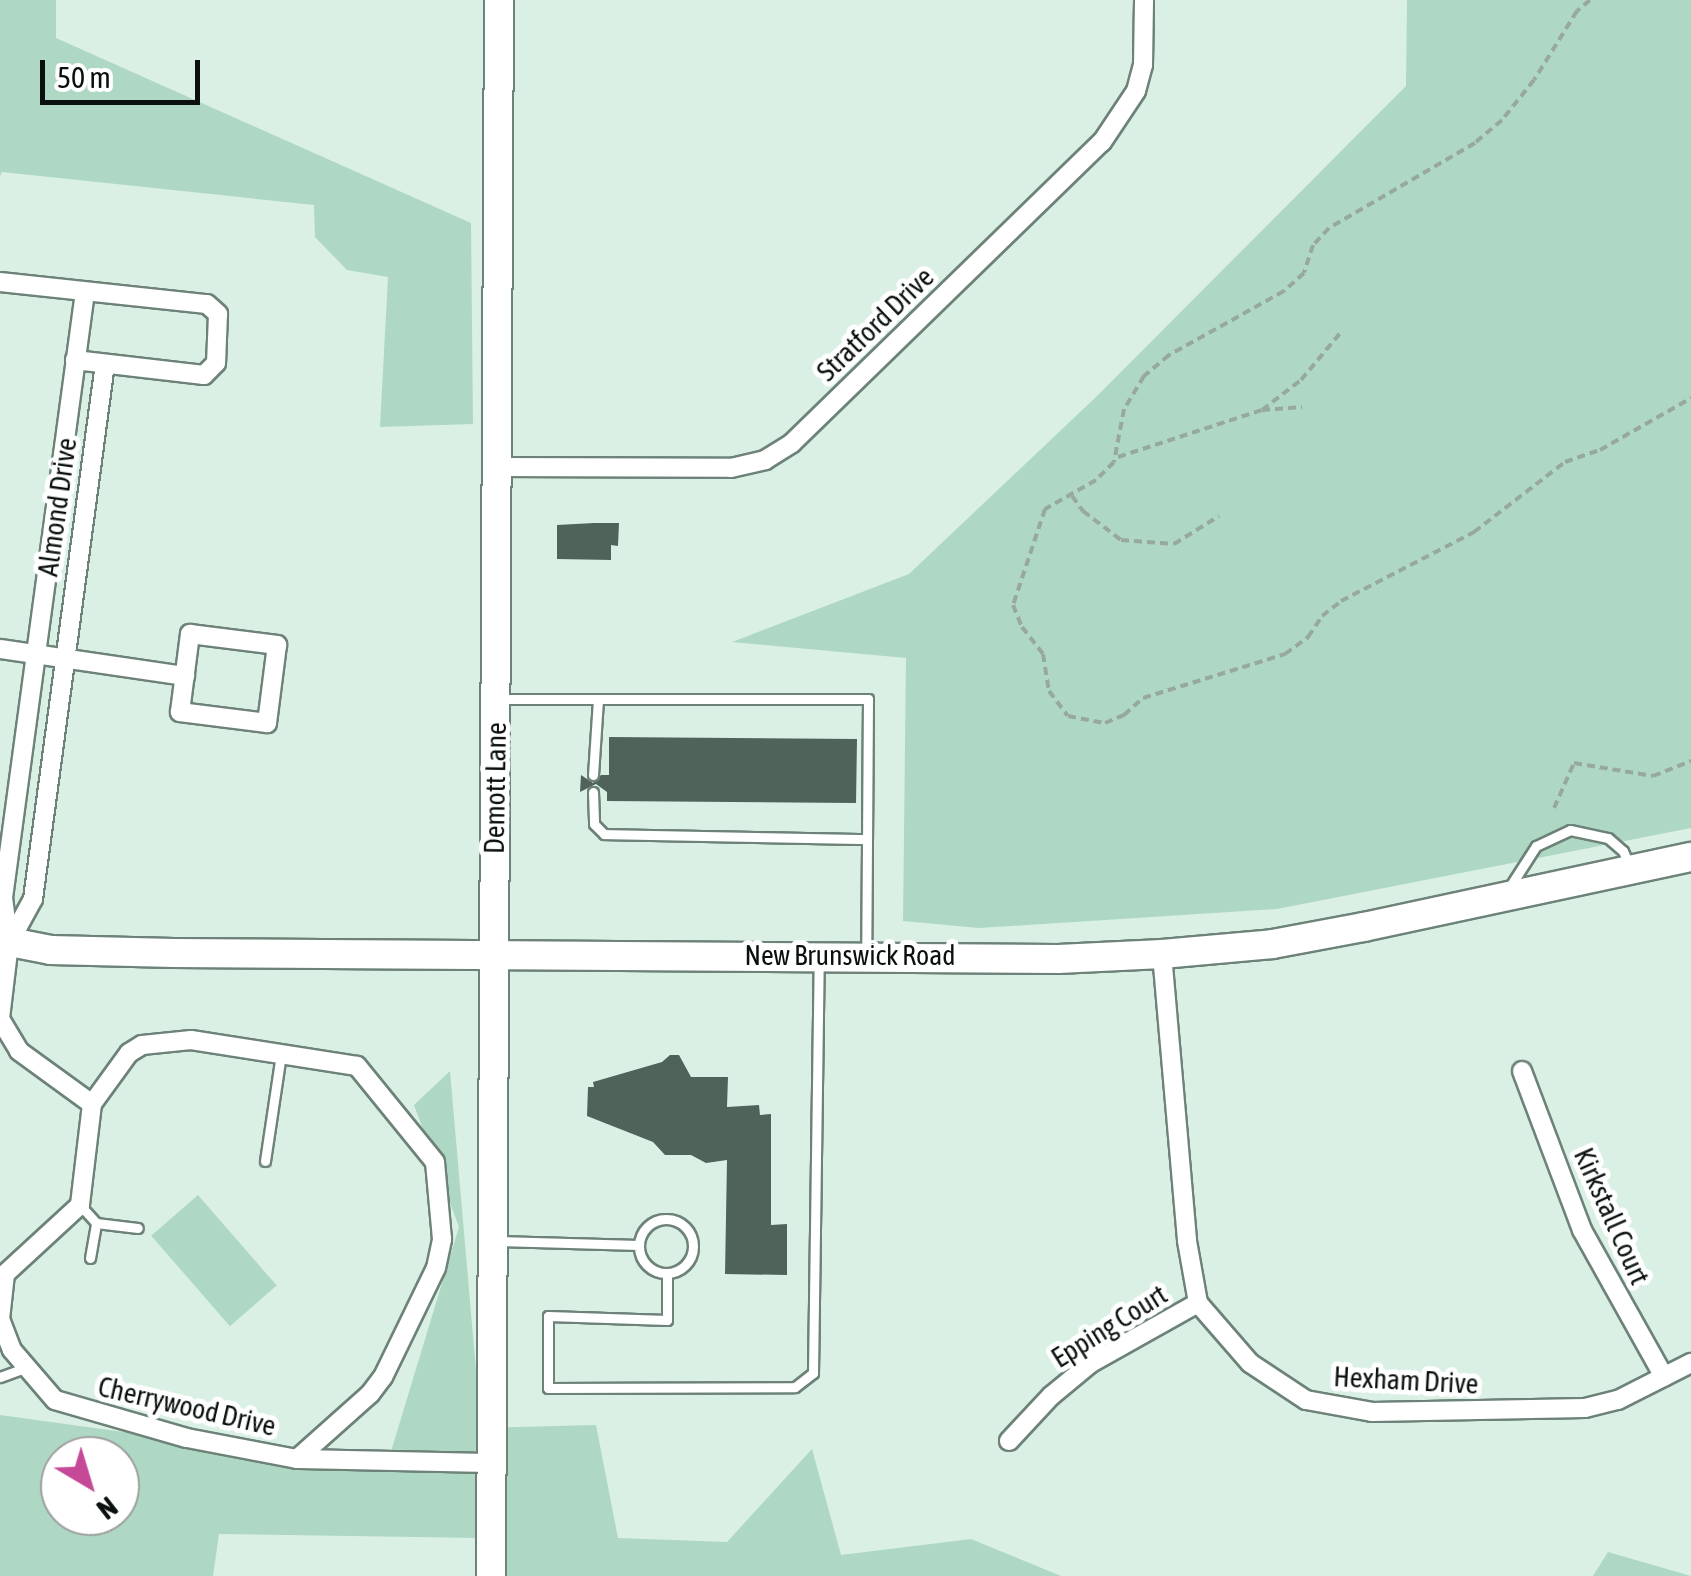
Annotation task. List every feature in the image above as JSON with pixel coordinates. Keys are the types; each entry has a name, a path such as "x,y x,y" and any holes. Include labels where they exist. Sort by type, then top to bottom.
{"street":[{"name":"Demott Lane","path":"490,1576 495,1241 498,0"},
{"name":"Stratford Drive","path":"498,467 731,468 765,460 792,443 1102,142 1136,91 1142,65 1144,0"},
{"path":"0,282 207,304 220,322 216,363 204,375 75,360"},
{"name":"Almond Drive","path":"5,942 3,898 85,292"},
{"name":"Almond Drive","path":"5,942 33,899 105,364"},
{"path":"190,634 277,645 268,722 180,712 185,676 190,634"},
{"path":"0,649 185,676"},
{"name":"New Brunswick Road","path":"5,942 68,951 1058,958 1162,954 1273,944 1691,857"},
{"path":"5,942 2,1030 19,1051 92,1104"},
{"path":"1162,954 1187,1241 1198,1303"},
{"name":"Cherrywood Drive","path":"297,1459 370,1394 383,1377 436,1268 442,1240 435,1162 368,1075 344,1061 192,1040 142,1045 129,1053 92,1104 80,1206 5,1274 0,1319 12,1350 55,1400 78,1410 186,1438 297,1459 491,1463"},
{"name":"Kirkstall Court","path":"1522,1071 1582,1230 1664,1378"},
{"name":"Hexham Drive","path":"1198,1303 1250,1363 1306,1400 1372,1412 1553,1412 1618,1400 1691,1364"},
{"name":"Epping Court","path":"1009,1441 1051,1396 1091,1363 1198,1303"}],"lane":[{"path":"496,699 868,699 866,954"},
{"path":"594,775 598,699"},
{"path":"593,792 594,824 604,834 867,839"},
{"path":"1504,897 1536,846 1570,830 1608,838 1623,851 1632,870"},
{"path":"667,1274 667,1320 548,1316 548,1388 795,1386 813,1373 819,955"},
{"path":"265,1161 281,1051"},
{"path":"80,1206 96,1223 138,1228"},
{"path":"661,1219 686,1227 693,1252 684,1267 667,1274 650,1268 639,1245 646,1228 661,1219"},
{"path":"90,1258 96,1223"},
{"path":"495,1241 639,1245"},
{"path":"0,1377 27,1367"}],"path":[{"path":"1590,0 1576,11 1534,80 1502,120 1475,144 1329,228 1313,245 1304,273 1284,291 1169,356 1144,376 1124,409 1115,458 1096,480 1046,510 1012,605 1042,654 1048,691 1068,716 1105,723 1154,694 1286,654 1308,638 1322,616 1341,601 1474,532 1565,462 1600,450 1691,398"},
{"path":"1262,410 1301,380 1342,331"},
{"path":"1115,458 1262,410 1302,407"},
{"path":"1072,496 1120,540 1174,544 1219,516"},
{"path":"1554,808 1574,763 1653,776 1691,761"}],"green space":[{"path":"0,0 56,0 56,38 471,223 473,424 380,427 388,277 347,270 315,237 314,205 2,172 0,176"},
{"path":"1407,0 1691,0 1691,828 1277,909 979,928 903,921 906,658 732,642 909,574 1097,396 1406,86"},
{"path":"450,1071 481,1428 596,1425 618,1538 727,1542 812,1449 841,1555 971,1539 1061,1576 480,1576 479,1538 219,1534 213,1576 0,1576 0,1415 386,1468 459,1227 414,1105"},
{"path":"198,1195 277,1286 230,1326 151,1236"},
{"path":"1608,1552 1691,1576 1593,1576"}],"building":[{"path":"619,523 618,546 611,545 611,560 557,559 557,525"},
{"path":"609,737 857,739 856,803 607,801 607,792 596,784 580,792 581,775 593,783 601,775 609,775"},
{"path":"670,1055 679,1055 691,1077 728,1077 727,1107 759,1105 760,1115 771,1114 771,1225 787,1224 787,1275 725,1274 727,1160 706,1163 691,1155 665,1155 653,1142 587,1116 588,1087 594,1087 593,1082 662,1062"}]}
